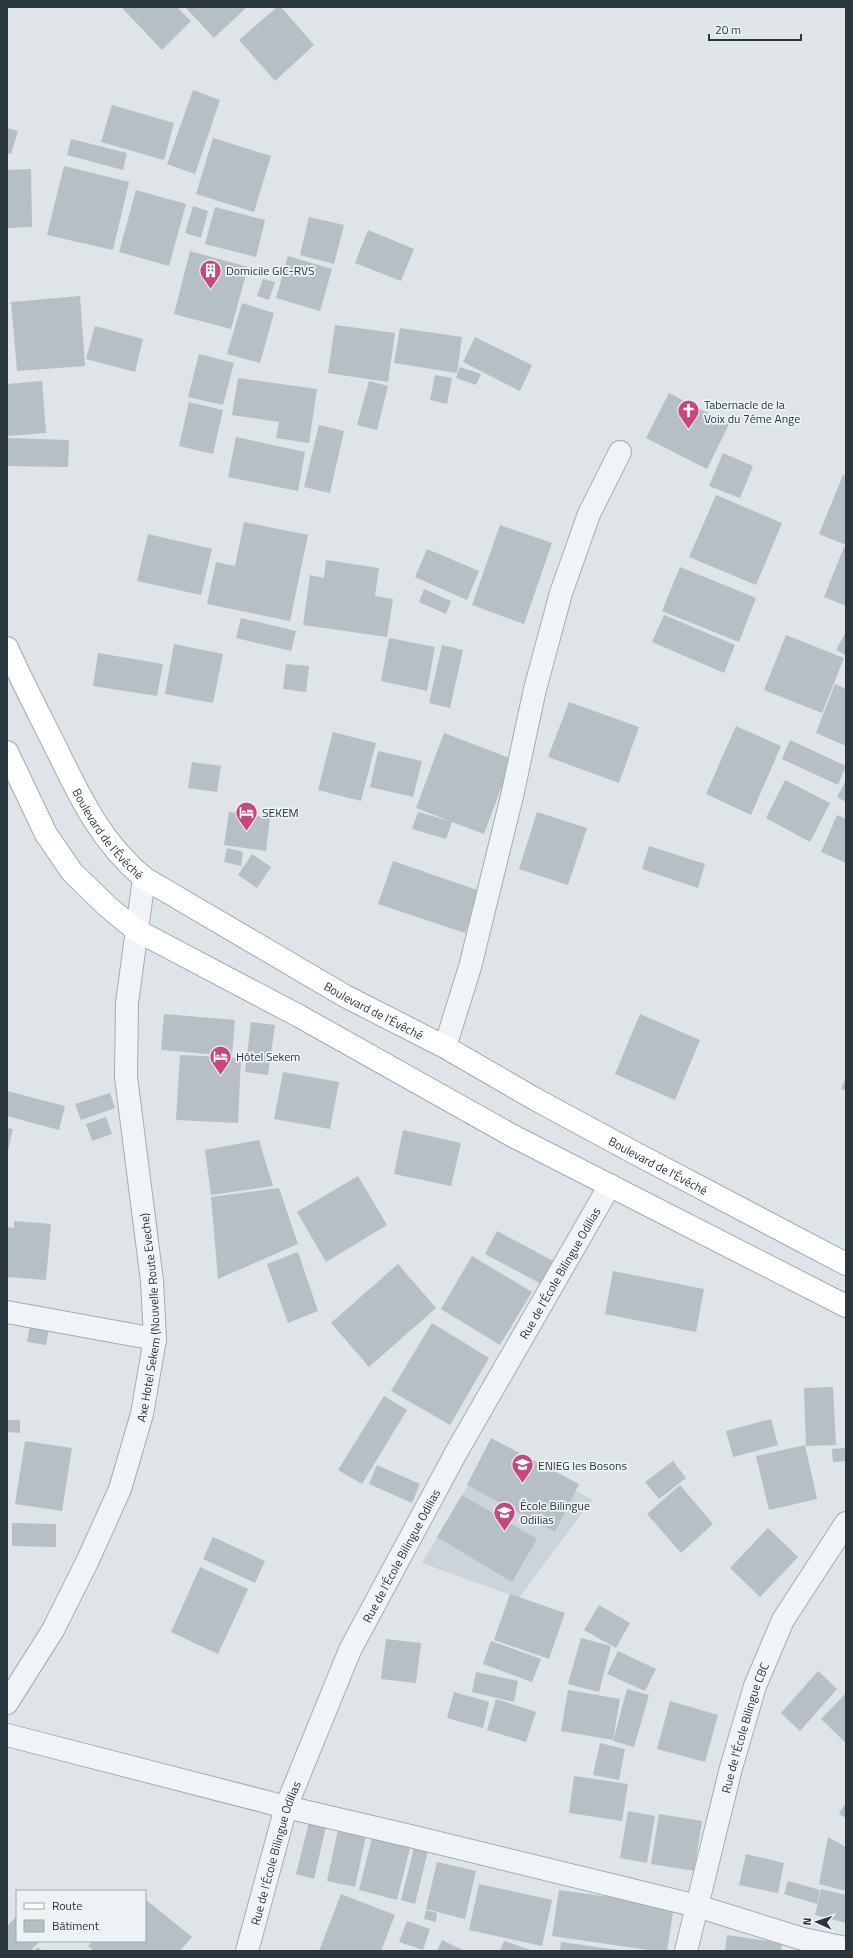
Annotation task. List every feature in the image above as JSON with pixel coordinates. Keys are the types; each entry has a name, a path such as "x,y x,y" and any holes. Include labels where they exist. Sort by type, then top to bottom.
{"main road":[{"name":"Boulevard de l'Évêché","path":"7,648 82,801 100,832 128,864 144,878 345,996 445,1047 549,1106 846,1264"},
{"path":"7,752 46,834 72,872 108,907 136,930 299,1016 511,1135 846,1306"}],"street":[{"path":"445,1047 470,967 512,796 535,688 561,593 589,514 620,452"},
{"name":"Axe Hotel Sekem (Nouvelle Route Eveche)","path":"7,1703 53,1630 88,1560 120,1489 142,1414 155,1339 152,1281 126,1078 127,1003 144,878"},
{"name":"Rue de l'École Bilingue Odilias","path":"247,1951 286,1807 350,1650 457,1451 610,1185"},
{"path":"7,1312 155,1339"},
{"name":"Rue de l'École Bilingue CBC","path":"686,1951 731,1768 755,1686 783,1620 846,1523"},
{"path":"7,1735 286,1807 406,1834 697,1906 804,1939 846,1948"}],"shaded area":[{"name":"École Bilingue Odilias","path":"494,1441 592,1500 519,1598 422,1563"}],"building":[{"path":"125,7 177,7 191,21 162,50 123,9"},
{"path":"185,7 247,7 214,38"},
{"path":"277,7 281,7 314,45 275,81 239,40"},
{"path":"193,90 220,100 195,174 167,164"},
{"path":"112,105 174,123 164,160 101,142"},
{"path":"7,128 18,131 11,154 7,153"},
{"path":"213,138 271,156 254,212 196,194"},
{"path":"71,139 127,153 123,170 67,155"},
{"path":"64,166 129,182 113,250 47,235"},
{"path":"31,169 32,227 7,228 7,170"},
{"path":"136,190 186,204 169,266 119,252"},
{"path":"193,206 208,211 201,238 185,233"},
{"path":"215,207 265,220 256,257 205,244"},
{"path":"309,217 344,225 334,264 300,255"},
{"path":"368,230 414,249 401,281 355,263"},
{"name":"Domicile GIC-RVS","path":"190,251 248,267 231,329 174,314"},
{"path":"288,256 332,269 320,311 276,298"},
{"path":"263,279 275,282 269,300 257,296"},
{"path":"80,296 85,366 17,371 11,302"},
{"path":"242,303 274,313 260,363 227,354"},
{"path":"335,325 395,333 388,382 328,373"},
{"path":"95,326 143,339 135,372 86,359"},
{"path":"400,328 462,337 457,373 394,363"},
{"path":"475,337 532,365 520,391 463,362"},
{"path":"199,354 234,363 223,405 188,397"},
{"path":"460,367 481,374 476,385 456,378"},
{"path":"435,375 452,378 447,404 430,400"},
{"path":"238,378 317,389 309,443 276,438 279,422 232,415"},
{"path":"42,381 46,433 7,436 7,384"},
{"path":"369,381 388,386 377,430 357,425"},
{"name":"Tabernacle de la Voix du 7éme Ange","path":"669,393 729,424 707,469 646,438"},
{"path":"189,402 223,410 213,454 179,446"},
{"path":"319,425 344,431 330,493 304,487"},
{"path":"236,437 305,452 298,491 228,477"},
{"path":"7,438 69,440 68,467 7,466"},
{"path":"723,453 753,466 740,498 709,486"},
{"path":"843,475 846,476 846,545 819,534"},
{"path":"716,495 782,523 756,585 689,557"},
{"path":"244,522 308,535 290,621 207,604 216,562 235,566"},
{"path":"500,525 552,543 524,624 472,605"},
{"path":"148,534 212,549 201,595 137,581"},
{"path":"844,547 846,548 846,606 824,597"},
{"path":"427,549 479,571 467,600 415,577"},
{"path":"326,560 379,568 375,596 393,599 387,637 303,625 310,575 324,578"},
{"path":"680,567 756,598 739,642 662,611"},
{"path":"424,589 451,601 446,614 419,602"},
{"path":"664,615 735,645 724,673 652,642"},
{"path":"241,618 296,631 291,651 236,638"},
{"path":"846,632 846,655 836,650"},
{"path":"786,635 844,658 822,713 764,690"},
{"path":"389,638 435,647 427,691 381,681"},
{"path":"174,644 223,654 213,703 165,694"},
{"path":"442,645 463,650 450,708 429,703"},
{"path":"98,653 163,664 157,696 93,686"},
{"path":"286,664 309,666 306,692 283,689"},
{"path":"835,684 846,689 846,746 816,733"},
{"path":"569,702 639,727 619,783 548,757"},
{"path":"736,726 781,746 751,815 706,794"},
{"path":"333,732 376,743 361,801 318,790"},
{"path":"444,733 512,759 484,834 452,822 446,839 412,829 418,812 450,821 416,808"},
{"path":"790,740 846,766 838,785 782,759"},
{"path":"378,751 422,761 413,797 370,787"},
{"path":"192,762 221,766 217,792 188,788"},
{"path":"785,780 830,803 810,842 766,818"},
{"path":"846,780 846,802 837,797"},
{"name":"SEKEM","path":"229,812 270,818 266,851 224,845"},
{"path":"537,812 587,828 568,885 519,869"},
{"path":"837,815 846,819 846,863 821,852"},
{"path":"649,846 705,864 698,888 642,869"},
{"path":"227,848 243,852 241,866 224,862"},
{"path":"252,854 271,867 257,888 238,875"},
{"path":"393,861 480,891 465,933 378,904"},
{"path":"164,1014 235,1020 232,1056 161,1050"},
{"path":"640,1014 700,1040 675,1100 615,1074"},
{"path":"251,1022 275,1025 268,1075 245,1072"},
{"path":"180,1055 241,1058 238,1123 176,1120"},
{"path":"283,1072 339,1082 330,1129 274,1119"},
{"path":"846,1076 846,1090 841,1089"},
{"path":"7,1091 65,1106 59,1130 7,1116"},
{"path":"110,1093 115,1108 81,1120 75,1104"},
{"path":"106,1117 112,1134 92,1141 86,1124"},
{"path":"7,1128 13,1129 8,1151 7,1151"},
{"path":"403,1130 461,1143 451,1186 394,1174"},
{"path":"259,1140 273,1186 211,1195 205,1150"},
{"path":"358,1176 387,1225 326,1262 297,1212"},
{"path":"279,1188 298,1244 218,1279 211,1197"},
{"path":"14,1221 51,1224 46,1280 7,1277 7,1227 14,1228"},
{"path":"497,1231 557,1263 545,1286 485,1254"},
{"path":"298,1252 318,1311 288,1323 267,1264"},
{"path":"472,1256 532,1292 500,1345 441,1309"},
{"path":"398,1264 436,1308 369,1367 331,1323"},
{"path":"613,1271 704,1289 696,1332 605,1314"},
{"path":"432,1323 489,1358 450,1425 391,1391"},
{"path":"30,1325 49,1328 46,1345 27,1342"},
{"path":"833,1387 836,1445 806,1446 804,1388"},
{"path":"384,1396 407,1410 362,1484 338,1470"},
{"path":"771,1419 778,1445 733,1457 726,1431"},
{"path":"7,1420 20,1420 20,1433 7,1432"},
{"name":"ENIEG les Bosons","path":"491,1438 579,1484 555,1532 467,1485"},
{"path":"25,1441 72,1448 62,1511 15,1504"},
{"path":"805,1445 817,1499 769,1510 756,1456"},
{"path":"846,1448 846,1461 833,1462 832,1449"},
{"path":"673,1461 686,1478 659,1499 645,1482"},
{"path":"377,1465 420,1484 412,1503 369,1484"},
{"path":"680,1485 713,1524 681,1553 647,1514"},
{"path":"462,1495 537,1539 512,1582 437,1537"},
{"path":"12,1523 56,1524 56,1547 12,1546"},
{"path":"768,1528 798,1557 760,1597 730,1568"},
{"path":"213,1537 265,1561 255,1583 203,1559"},
{"path":"200,1567 248,1589 218,1654 171,1632"},
{"path":"510,1594 565,1613 549,1659 494,1640"},
{"path":"599,1605 630,1623 616,1648 584,1630"},
{"path":"581,1638 611,1646 599,1692 568,1684"},
{"path":"386,1639 421,1643 416,1683 381,1679"},
{"path":"491,1641 541,1659 532,1682 483,1664"},
{"path":"618,1651 656,1669 645,1691 607,1674"},
{"path":"818,1671 837,1689 800,1731 781,1713"},
{"path":"476,1672 518,1681 514,1702 472,1692"},
{"path":"627,1689 649,1695 634,1747 613,1741"},
{"path":"568,1690 620,1699 613,1740 561,1731"},
{"path":"454,1692 489,1702 483,1728 447,1718"},
{"path":"846,1693 846,1743 821,1719"},
{"path":"496,1699 536,1712 526,1742 487,1730"},
{"path":"670,1701 718,1715 705,1762 657,1749"},
{"path":"600,1743 625,1749 619,1780 593,1775"},
{"path":"574,1776 628,1784 622,1821 569,1813"},
{"path":"846,1802 846,1818 839,1814"},
{"path":"628,1811 655,1816 647,1863 620,1858"},
{"path":"659,1814 702,1821 694,1871 651,1864"},
{"path":"310,1818 327,1822 314,1879 296,1874"},
{"path":"339,1825 367,1831 355,1887 327,1881"},
{"path":"828,1837 846,1847 846,1891 819,1884"},
{"path":"372,1838 410,1848 397,1900 359,1890"},
{"path":"414,1848 428,1851 415,1904 401,1900"},
{"path":"746,1854 784,1863 778,1893 739,1885"},
{"path":"437,1862 476,1871 465,1919 426,1909"},
{"path":"788,1881 820,1890 817,1904 784,1894"},
{"path":"479,1884 552,1900 542,1946 469,1930"},
{"path":"821,1889 846,1895 846,1923 815,1915"},
{"path":"559,1890 674,1906 667,1951 655,1951 552,1936"},
{"path":"341,1894 395,1915 381,1951 319,1951"},
{"path":"146,1900 192,1937 180,1951 94,1951 88,1946 92,1942 146,1942"},
{"path":"426,1910 437,1913 436,1922 424,1919"},
{"path":"16,1917 16,1942 39,1942 30,1951 7,1951 7,1926"},
{"path":"407,1921 430,1929 423,1950 399,1942"},
{"path":"727,1935 782,1943 781,1951 725,1951"},
{"path":"442,1940 465,1951 437,1951"},
{"path":"504,1941 534,1951 500,1951"},
{"path":"561,1942 619,1950 619,1951 560,1951"},
{"path":"38,1947 42,1951 34,1951"}],"place":[{"name":"Domicile GIC-RVS","path":"211,290"},
{"name":"Tabernacle de la Voix du 7éme Ange","path":"688,430"},
{"name":"SEKEM","path":"247,832"},
{"name":"Hôtel Sekem","path":"221,1076"},
{"name":"ENIEG les Bosons","path":"523,1484"},
{"name":"École Bilingue Odilias","path":"504,1532"}]}
